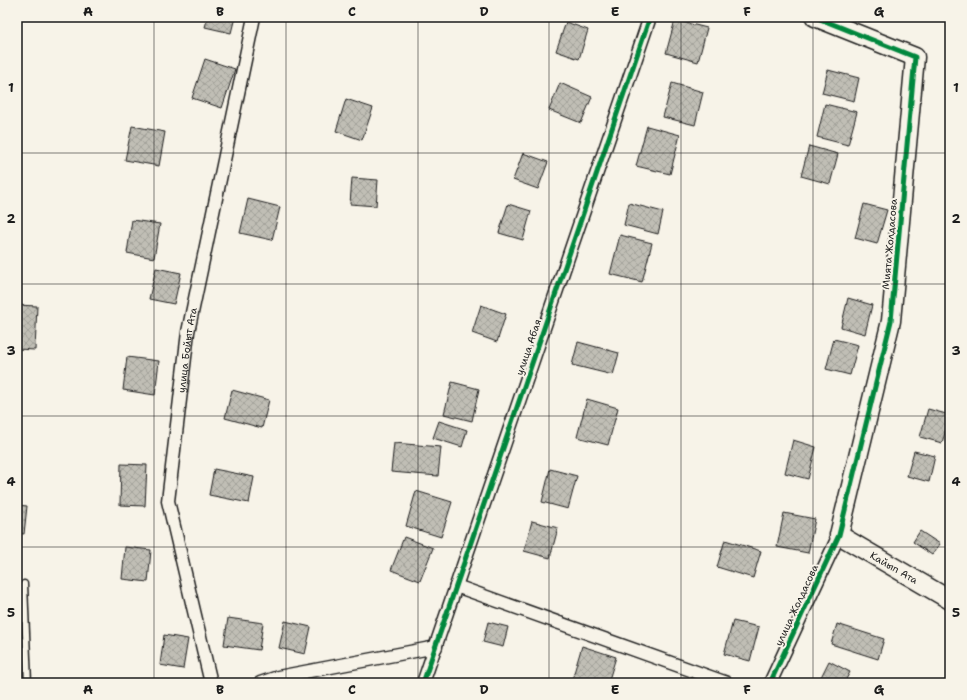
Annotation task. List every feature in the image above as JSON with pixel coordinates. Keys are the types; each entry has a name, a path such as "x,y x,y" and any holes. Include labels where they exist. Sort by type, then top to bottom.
{"street":[{"name":"улица Бойыт Ата","path":"211,683 168,500 188,332 254,17"},
{"name":"улица Абая","path":"423,683 650,17"},
{"name":"Мията Жолдасова","path":"815,17 915,56 891,321 839,535"},
{"name":"Кайып Ата","path":"839,535 950,600"},
{"name":"улица Жолдасова","path":"770,683 839,535"},
{"path":"456,586 727,683"},
{"path":"260,683 278,677 436,646"}],"lane":[{"path":"24,584 28,683"}],"building":[{"path":"208,17 235,17 231,33 205,27"},
{"path":"675,20 707,28 698,62 666,53"},
{"path":"566,22 588,30 579,59 556,51"},
{"path":"205,59 235,69 222,108 192,98"},
{"path":"828,70 859,78 854,101 822,93"},
{"path":"560,83 592,97 581,123 549,110"},
{"path":"672,83 703,92 695,125 663,117"},
{"path":"346,99 373,108 362,140 336,131"},
{"path":"825,104 857,112 848,145 817,137"},
{"path":"132,126 165,132 159,166 125,160"},
{"path":"647,126 680,135 670,174 636,166"},
{"path":"809,146 838,154 830,184 801,176"},
{"path":"523,153 548,162 538,189 513,180"},
{"path":"352,178 378,180 376,206 350,204"},
{"path":"248,199 280,207 272,240 240,233"},
{"path":"629,203 663,212 658,234 624,225"},
{"path":"508,204 531,211 523,240 499,233"},
{"path":"864,204 887,210 877,244 855,238"},
{"path":"132,220 160,224 154,258 127,253"},
{"path":"620,235 652,243 642,282 610,274"},
{"path":"156,268 181,273 174,304 149,299"},
{"path":"848,298 872,305 865,334 841,327"},
{"path":"17,305 37,306 35,350 17,349"},
{"path":"481,305 506,314 497,342 472,333"},
{"path":"834,339 858,345 850,375 826,369"},
{"path":"578,342 619,353 613,375 572,365"},
{"path":"127,357 159,361 155,395 123,390"},
{"path":"452,382 479,389 472,421 444,414"},
{"path":"232,390 269,400 262,428 225,418"},
{"path":"587,399 618,408 608,445 577,437"},
{"path":"928,409 950,415 942,443 920,437"},
{"path":"439,421 467,430 462,447 433,438"},
{"path":"793,440 816,447 808,479 785,473"},
{"path":"394,443 441,447 438,476 391,472"},
{"path":"914,451 935,456 929,482 907,476"},
{"path":"121,464 147,465 145,506 120,505"},
{"path":"214,469 254,477 249,503 209,495"},
{"path":"550,469 577,476 568,509 542,502"},
{"path":"416,491 452,502 441,537 406,526"},
{"path":"17,505 27,506 24,534 17,533"},
{"path":"784,513 815,519 808,553 777,547"},
{"path":"532,521 558,528 550,558 524,551"},
{"path":"920,531 940,544 932,555 913,542"},
{"path":"404,537 433,548 420,581 391,570"},
{"path":"725,540 761,551 753,578 717,567"},
{"path":"125,547 151,550 148,582 122,579"},
{"path":"228,618 263,623 259,650 224,645"},
{"path":"285,621 311,627 305,654 279,648"},
{"path":"733,621 759,627 750,661 724,654"},
{"path":"488,622 508,627 503,647 483,642"},
{"path":"837,624 884,639 878,659 831,644"},
{"path":"164,635 188,639 183,669 160,665"},
{"path":"582,646 616,657 608,683 571,683"},
{"path":"829,661 850,672 844,683 818,683"}],"cycle path":[{"path":"423,683 650,17"},
{"path":"770,683 839,535 891,321 915,57 815,17"}]}
